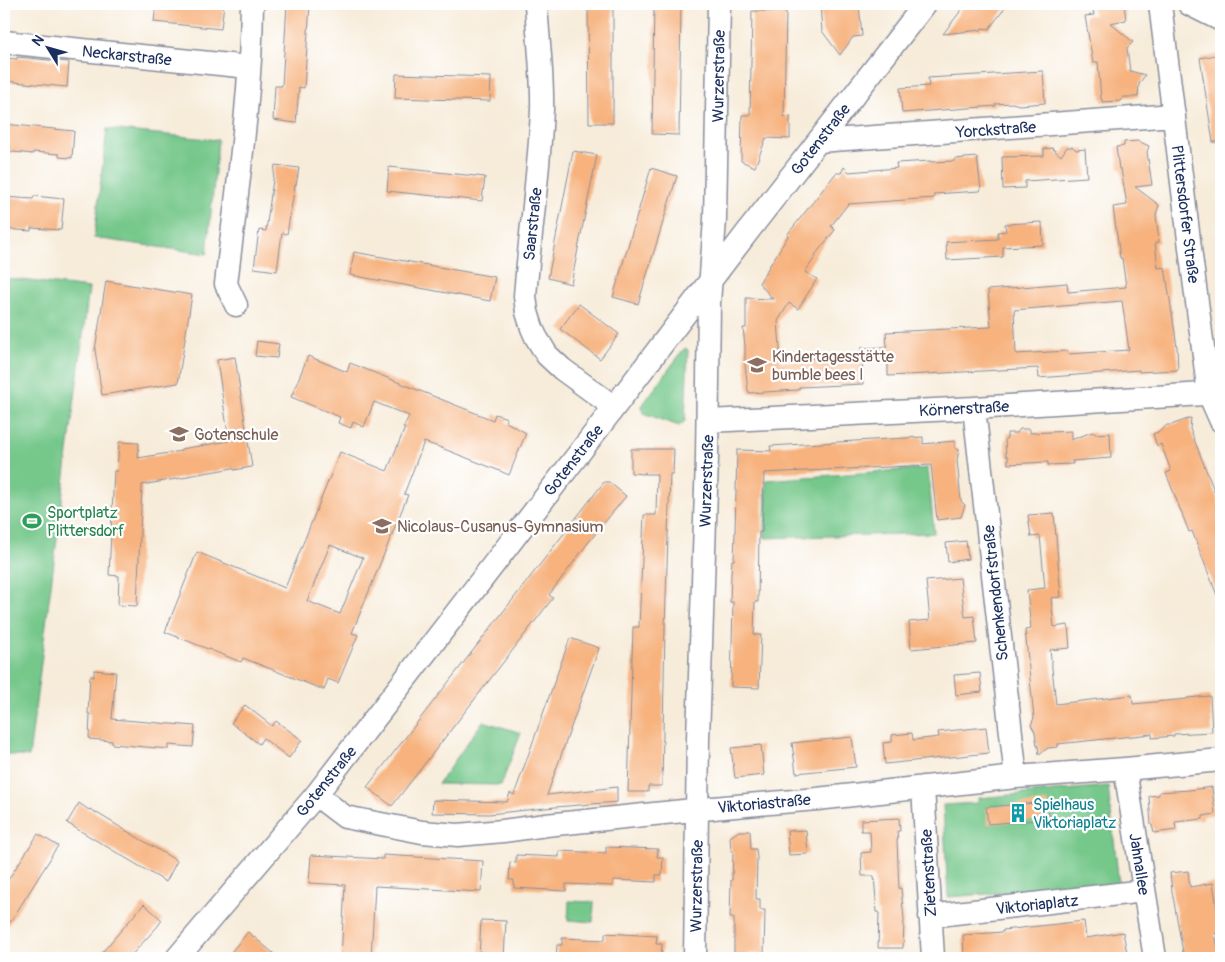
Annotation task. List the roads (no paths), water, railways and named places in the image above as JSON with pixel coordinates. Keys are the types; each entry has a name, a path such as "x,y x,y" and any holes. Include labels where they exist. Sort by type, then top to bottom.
{"street":[{"path":"236,305 226,284 244,138 252,32 252,4"},
{"name":"Saarstraße","path":"536,4 542,110 526,288 526,312 536,337 547,355 562,369 614,407"},
{"name":"Wurzerstraße","path":"696,958 697,809 708,421 709,312 715,219 719,4"},
{"name":"Gotenstraße","path":"177,958 316,795 711,279 925,4"},
{"name":"Plittersdorfer Straße","path":"1160,4 1174,115 1215,394 1221,421"},
{"path":"1189,4 1221,20"},
{"name":"Neckarstraße","path":"4,42 249,67"},
{"name":"Yorckstraße","path":"818,141 1174,115"},
{"name":"Körnerstraße","path":"708,421 1215,394"},
{"name":"Schenkendorfstraße","path":"974,408 1016,777"},
{"name":"Viktoriastraße","path":"316,795 345,816 422,832 458,834 503,831 697,809 817,799 1016,777 1221,760"},
{"name":"Jahnallee","path":"1125,769 1155,958"},
{"name":"Zietenstraße","path":"923,787 933,958"},
{"name":"Viktoriaplatz","path":"930,916 1144,892"}],"place":[{"name":"Kindertagesstätte bumble bees I","path":"757,365"},
{"name":"Gotenschule","path":"179,434"},
{"name":"Sportplatz Plittersdorf","path":"32,521"},
{"name":"Nicolaus-Cusanus-Gymnasium","path":"382,526"},
{"name":"Spielhaus Viktoriaplatz","path":"1018,813"}]}
